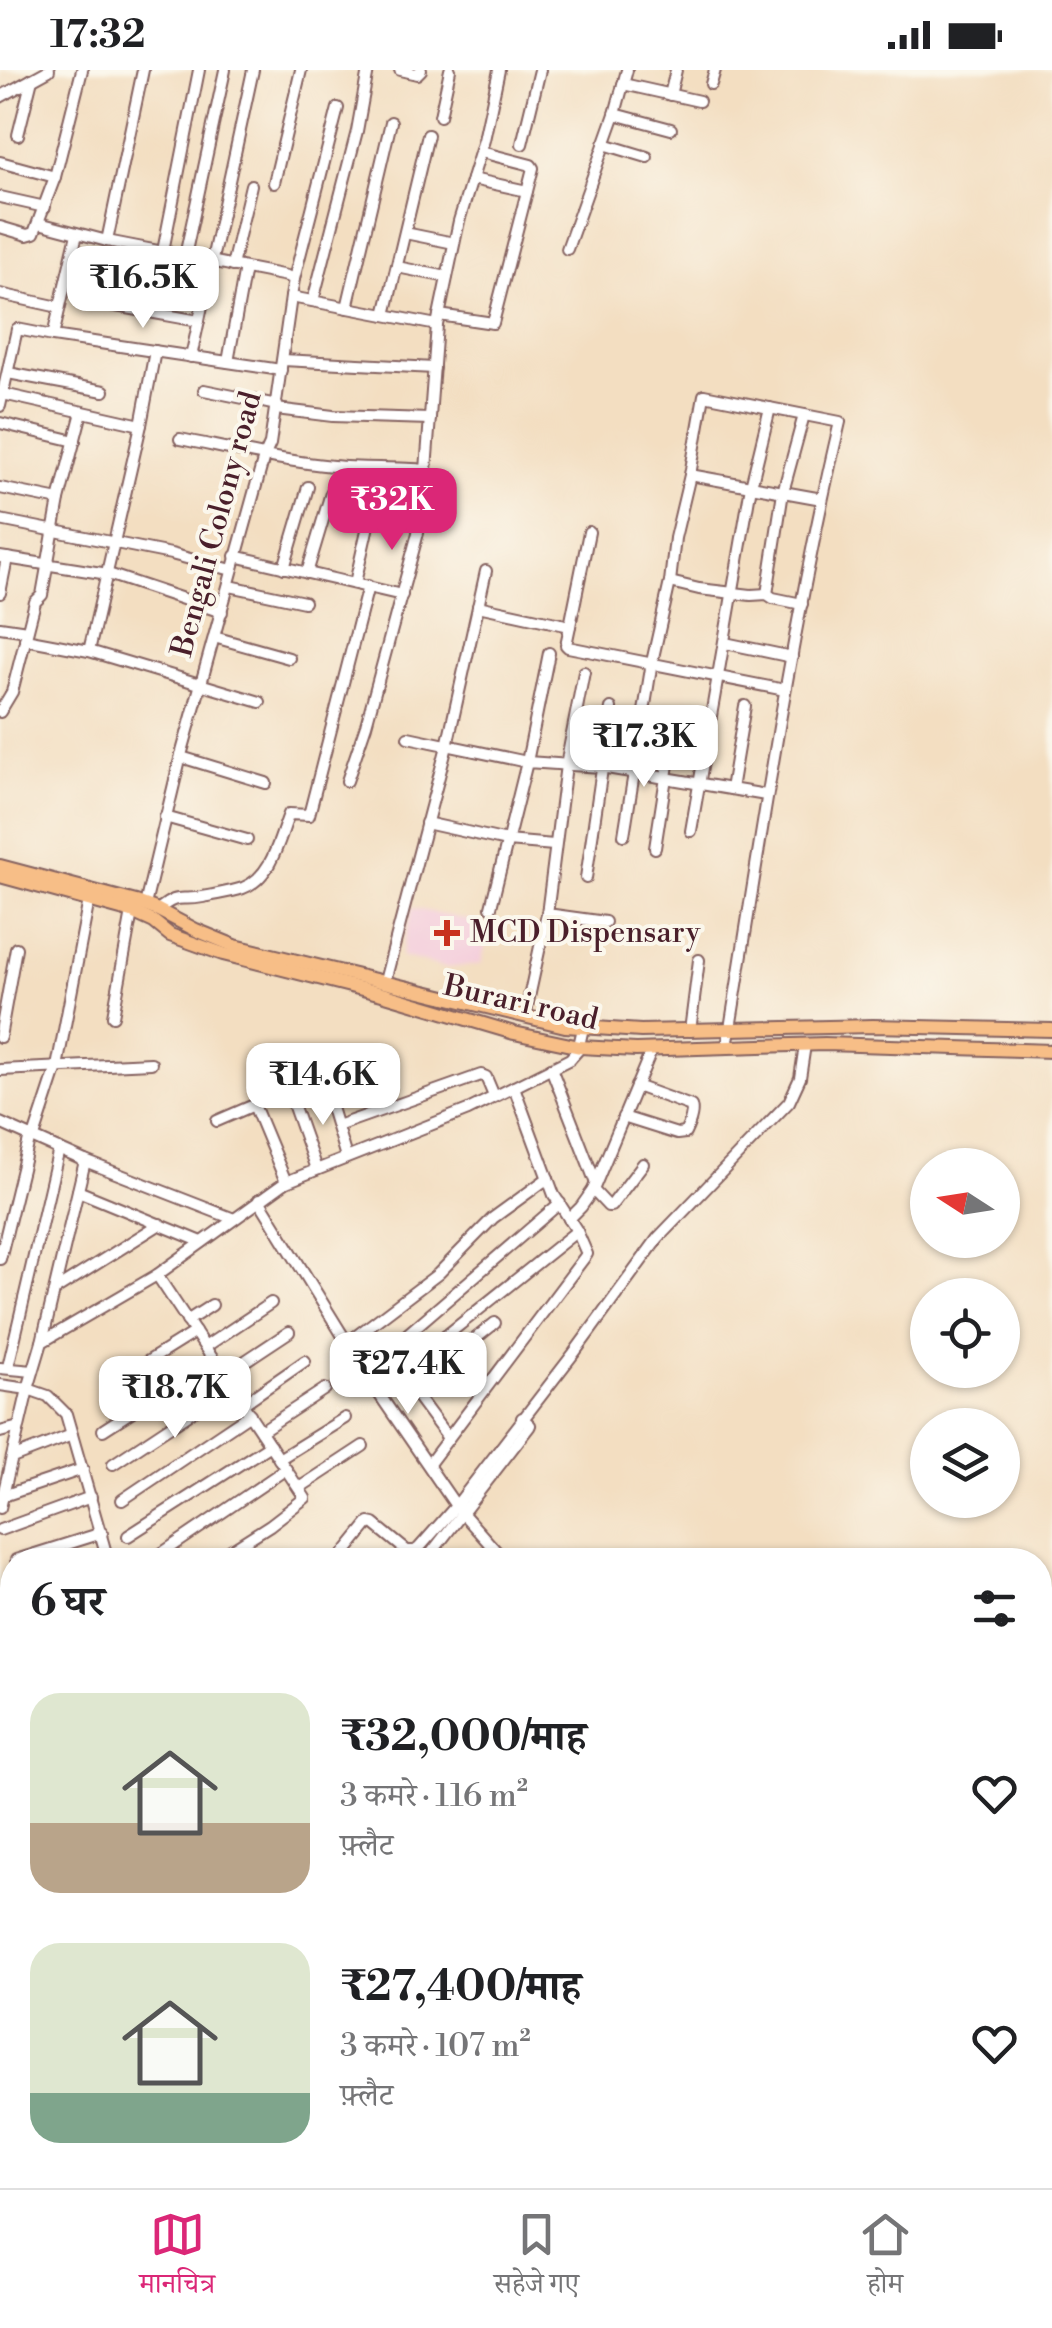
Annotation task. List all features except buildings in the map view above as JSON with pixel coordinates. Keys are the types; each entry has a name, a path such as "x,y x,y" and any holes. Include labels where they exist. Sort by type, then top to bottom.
{"main road":[{"name":"Burari road","path":"0,866 145,909 235,946 565,1026 690,1031 873,1026 1052,1030"},
{"name":"Burari road","path":"0,876 89,900 145,909 170,935 223,954 514,1033 580,1047 805,1044 1052,1051"},
{"path":"439,1011 442,996"}],"street":[{"path":"0,97 49,70"},
{"path":"0,227 31,235 39,224 82,70"},
{"path":"107,241 143,70"},
{"path":"163,251 199,70"},
{"path":"186,256 225,70"},
{"path":"191,357 253,70"},
{"path":"274,183 301,70"},
{"path":"312,302 368,70"},
{"path":"400,70 419,74 421,70"},
{"path":"440,116 450,70"},
{"path":"347,781 418,533 438,320 499,70"},
{"path":"522,144 540,70"},
{"path":"567,250 627,70"},
{"path":"670,95 676,70"},
{"path":"711,84 715,70"},
{"path":"18,135 32,80"},
{"path":"623,84 699,101"},
{"name":"Bengali Colony road","path":"112,1016 145,909 235,556 270,444 294,279 338,108"},
{"path":"615,114 671,129"},
{"path":"347,308 391,122"},
{"path":"385,315 428,134"},
{"path":"604,144 647,157"},
{"path":"291,297 385,315 493,323 532,166 480,152"},
{"path":"0,162 55,177"},
{"path":"472,179 527,191"},
{"path":"232,266 251,186"},
{"path":"0,197 44,207"},
{"path":"39,224 294,279"},
{"path":"405,233 454,244"},
{"path":"53,336 77,234"},
{"path":"397,267 447,277"},
{"path":"228,362 244,268"},
{"path":"0,294 59,308"},
{"path":"94,302 199,320"},
{"path":"141,425 2,400 6,365 17,329 228,362 434,368"},
{"path":"89,651 155,352"},
{"path":"6,365 104,391"},
{"path":"204,390 276,407 347,417 430,419"},
{"path":"624,835 652,662 704,395 840,422 766,795 727,1047"},
{"path":"691,831 751,486 770,408"},
{"path":"0,712 12,692 35,602 42,595 59,500 82,412"},
{"path":"766,594 783,492 804,415"},
{"path":"0,424 76,440"},
{"path":"180,438 264,457 332,466 426,470"},
{"path":"690,475 822,499"},
{"path":"284,568 308,487"},
{"path":"0,488 59,500"},
{"path":"307,573 331,494"},
{"path":"355,583 376,495"},
{"path":"0,520 232,570"},
{"path":"589,532 567,646 786,690"},
{"path":"235,556 402,595"},
{"path":"0,593 4,558 108,574 222,612"},
{"path":"385,981 447,746 486,570"},
{"path":"670,582 699,589 766,594 802,604"},
{"path":"230,586 304,602"},
{"path":"145,909 174,898 204,896 250,884 274,854 289,814 309,816 368,586"},
{"path":"478,606 570,626"},
{"path":"0,627 260,702"},
{"path":"214,637 289,658"},
{"path":"725,643 792,657"},
{"path":"491,907 549,653"},
{"path":"525,1016 547,914 566,765 584,672"},
{"path":"731,790 745,706"},
{"path":"586,878 611,708"},
{"path":"408,737 527,762 601,767 766,795"},
{"path":"655,848 672,740"},
{"path":"181,756 266,783"},
{"path":"166,817 247,840"},
{"path":"426,822 507,841 554,846"},
{"path":"0,1260 32,1136 56,1067 89,900"},
{"path":"547,914 604,922"},
{"path":"0,1038 16,948"},
{"path":"690,1031 699,960"},
{"path":"42,1342 157,1274 286,1182 468,1110 575,1055 584,1028"},
{"path":"434,1548 658,1238 790,1102 800,1078 805,1044"},
{"path":"569,1219 594,1186 652,1049"},
{"path":"0,1070 151,1062"},
{"path":"551,1068 594,1186 608,1206 643,1164"},
{"path":"336,1126 481,1075 486,1076 494,1096"},
{"path":"623,1117 677,1134 688,1129 691,1106 636,1086"},
{"path":"429,1464 586,1256 548,1178 514,1088"},
{"path":"329,1101 346,1157"},
{"path":"292,1102 316,1169"},
{"path":"217,1121 255,1106 286,1182"},
{"path":"0,1123 234,1219"},
{"path":"60,1149 4,1368 30,1380 66,1414 105,1548"},
{"path":"83,1469 2,1502 4,1480 85,1161"},
{"path":"347,1342 438,1274 493,1218 548,1178"},
{"path":"78,1190 202,1242"},
{"path":"259,1200 362,1369 460,1510 493,1548"},
{"path":"362,1369 404,1338 560,1204"},
{"path":"54,1290 160,1224"},
{"path":"377,1391 576,1231"},
{"path":"157,1274 305,1496 304,1501 233,1548"},
{"path":"205,1347 271,1303"},
{"path":"188,1320 212,1305"},
{"path":"412,1389 495,1324"},
{"path":"134,1370 195,1332"},
{"path":"224,1375 289,1332"},
{"path":"103,1430 213,1359"},
{"path":"122,1500 246,1409 305,1360"},
{"path":"400,1373 448,1438"},
{"path":"0,1385 30,1380"},
{"path":"113,1464 231,1386"},
{"path":"261,1431 325,1389"},
{"path":"168,1548 345,1418"},
{"path":"0,1432 20,1427"},
{"path":"12,1458 72,1434"},
{"path":"128,1536 270,1444"},
{"path":"299,1488 363,1446"},
{"path":"0,1530 91,1497"},
{"path":"419,1548 460,1510"},
{"path":"348,1548 369,1523 404,1548"},
{"path":"53,1548 102,1533"}],"shaded area":[{"name":"MCD Dispensary","path":"412,908 490,925 481,964 446,968 401,956"}],"place":[{"name":"MCD Dispensary","path":"447,933"}]}
